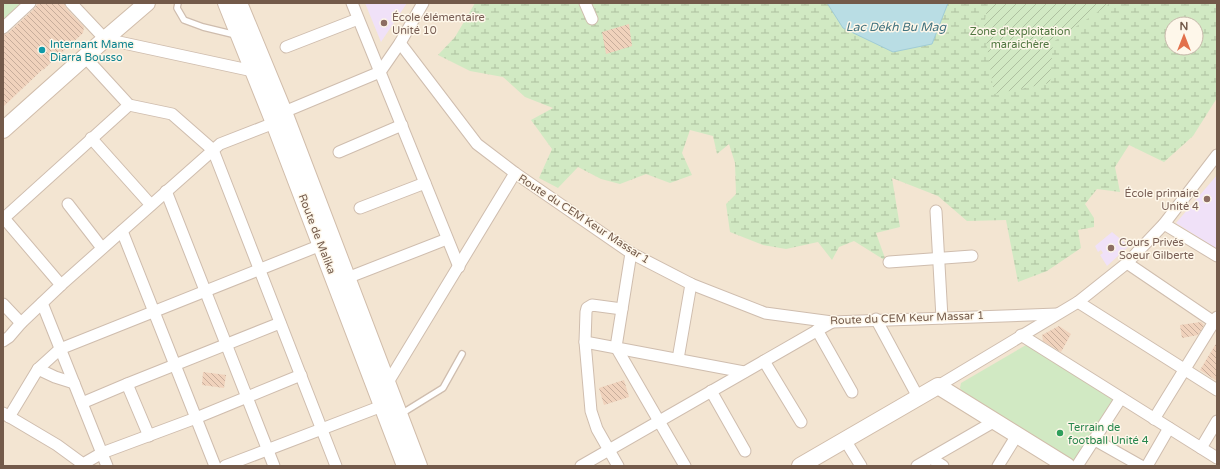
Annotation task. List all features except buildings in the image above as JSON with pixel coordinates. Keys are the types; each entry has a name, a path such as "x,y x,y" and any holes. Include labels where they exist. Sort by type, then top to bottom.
{"main road":[{"path":"3,130 147,3"},
{"name":"Route de Malika","path":"226,3 253,71 279,117 347,278 419,466"},
{"name":"Route de Malika","path":"240,3 321,245 405,466"},
{"path":"800,466 938,386 1067,466"}],"street":[{"path":"3,28 30,3"},
{"path":"71,3 105,39 253,71"},
{"path":"352,3 459,267"},
{"path":"3,342 61,285 220,144 380,72 400,43 423,3"},
{"path":"585,3 592,19"},
{"path":"286,47 358,18"},
{"name":"Route du CEM Keur Massar 1","path":"400,43 477,144 515,174 631,253 691,284 766,313 832,322 876,319 1057,314"},
{"path":"85,57 129,105 172,114 213,150 336,466"},
{"path":"61,285 3,218 129,105"},
{"path":"339,152 402,125"},
{"path":"92,138 151,205"},
{"path":"938,386 1078,302 1127,263 1164,224 1217,155"},
{"path":"387,384 515,174"},
{"path":"360,208 425,183"},
{"path":"166,191 274,466"},
{"path":"68,204 102,248"},
{"path":"936,211 942,318"},
{"path":"1164,224 1217,256"},
{"path":"122,231 215,466"},
{"path":"347,278 448,238"},
{"path":"301,376 150,436 102,453 83,465 56,445 6,415 38,368 60,349 321,245"},
{"path":"631,253 616,347 685,466"},
{"path":"889,262 972,256"},
{"path":"1127,263 1216,321 1154,418"},
{"path":"678,359 691,284"},
{"path":"1078,302 1217,390"},
{"path":"42,303 107,466"},
{"path":"3,304 21,323"},
{"path":"618,466 597,429 591,411 585,342 587,308 592,305 622,309"},
{"path":"876,319 918,397"},
{"path":"581,466 832,322"},
{"path":"82,403 280,323"},
{"path":"817,330 852,392"},
{"path":"1021,335 1217,458"},
{"path":"585,342 744,372"},
{"path":"764,361 801,422"},
{"path":"38,368 55,377 74,383"},
{"path":"127,384 150,436"},
{"path":"711,391 745,451"},
{"path":"1077,466 1121,398"},
{"path":"225,466 382,406"},
{"path":"917,466 995,421"},
{"path":"1201,448 1217,421"},
{"path":"1146,466 1169,428"},
{"path":"998,466 1017,435"},
{"path":"845,440 861,466"},
{"path":"1095,440 1141,466"},
{"path":"931,458 943,466"}],"lane":[{"path":"178,3 177,8 184,20 203,27 239,35"},
{"path":"399,415 443,388 462,354"}],"shaded area":[{"path":"3,3 1217,3 1217,466 3,466"},
{"name":"École élémentaire Unité 10","path":"365,3 407,3 381,42"},
{"name":"École primaire Unité 4","path":"1217,175 1217,249 1176,223"},
{"name":"Cours Privés Soeur Gilberte","path":"1112,232 1129,246 1107,266 1100,255 1103,253 1101,250 1098,252 1095,246"}],"green space":[{"path":"3,3 25,3 3,22"},
{"path":"475,3 1217,3 1217,98 1193,136 1164,162 1129,145 1115,167 1120,192 1097,189 1085,204 1094,218 1094,227 1078,230 1081,248 1047,271 1018,282 1006,220 967,221 938,196 892,178 900,227 876,233 886,261 854,241 839,247 832,260 818,242 786,249 763,245 730,232 726,204 736,194 735,163 729,144 717,154 713,136 690,130 682,153 692,175 670,183 646,174 620,184 601,179 578,167 558,188 539,178 552,149 531,120 553,108 525,97 503,77 470,71 438,55 455,37"},
{"name":"Zone d'exploitation maraichère","path":"988,3 1108,3 1108,5 1053,42 1050,83 994,94 984,26"},
{"name":"Terrain de football Unité 4","path":"1026,345 1116,400 1077,466 964,394 960,388 961,383"}],"water":[{"name":"Lac Dékh Bu Mag","path":"827,3 948,3 932,44 893,52 843,28"}],"place":[{"name":"École élémentaire Unité 10","path":"384,23"},
{"name":"Internant Mame Diarra Bousso","path":"42,50"},
{"name":"École primaire Unité 4","path":"1207,199"},
{"name":"Cours Privés Soeur Gilberte","path":"1111,248"},
{"name":"Terrain de football Unité 4","path":"1060,433"}]}
